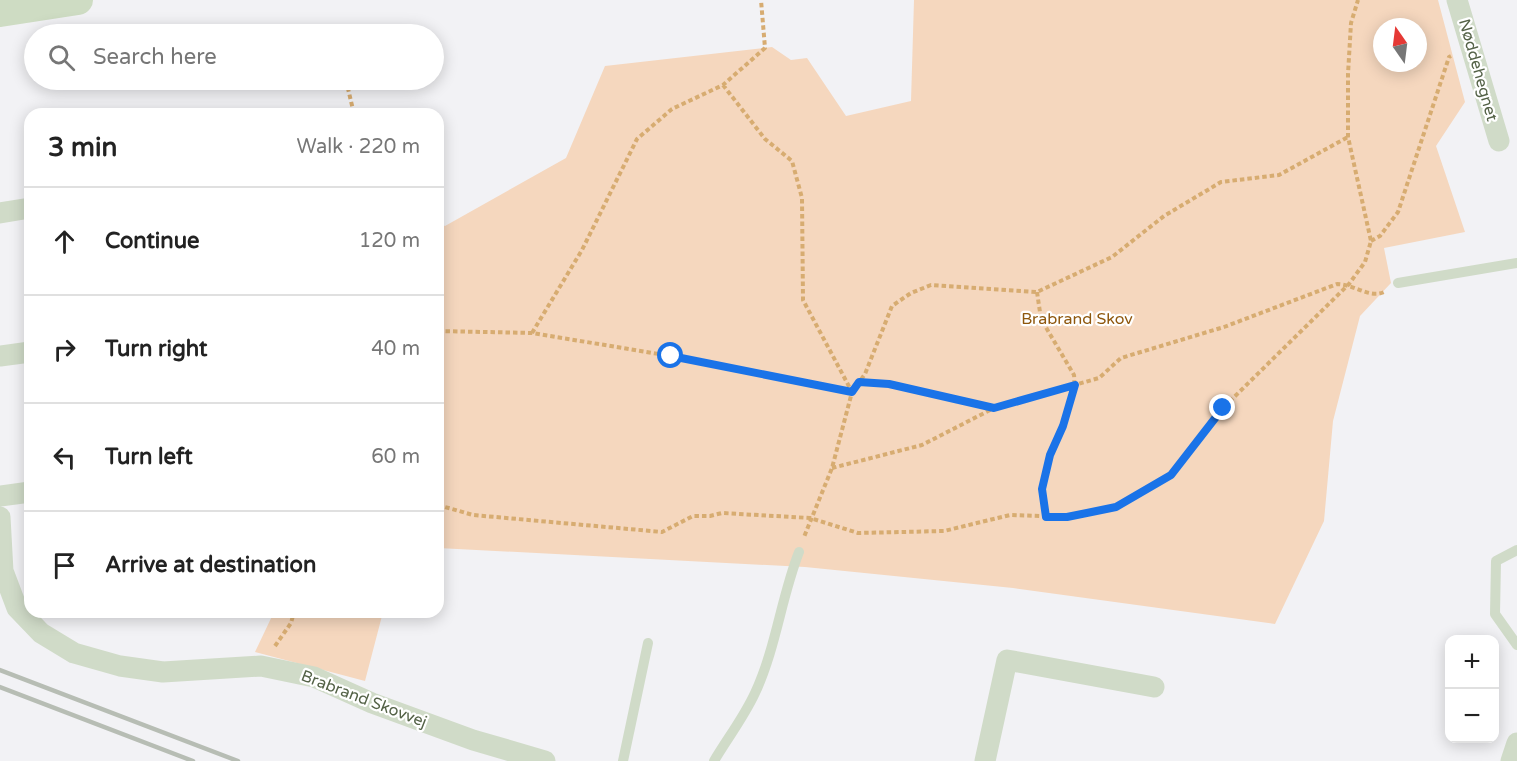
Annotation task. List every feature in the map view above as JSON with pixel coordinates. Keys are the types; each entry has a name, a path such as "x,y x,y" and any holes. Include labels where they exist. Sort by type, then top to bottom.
{"main road":[{"path":"0,12 78,0"}],"street":[{"name":"Nøddehegnet","path":"1457,0 1499,141"},
{"path":"0,213 24,209"},
{"path":"0,356 24,353"},
{"path":"0,496 24,493"},
{"name":"Brabrand Skovvej","path":"0,517 3,571 17,608 24,615"},
{"name":"Brabrand Skovvej","path":"27,618 41,633 74,653 120,666 163,672 261,666 314,677 372,703 473,740 545,761"},
{"path":"985,761 1007,660 1154,687"},
{"path":"1511,761 1517,743"}],"lane":[{"path":"1398,283 1517,263"},
{"path":"1517,550 1496,561 1495,614 1517,645"},
{"path":"714,761 755,694 773,644 799,552"},
{"path":"623,761 648,643"}],"path":[{"path":"532,333 582,250 637,139 672,109 723,85 765,48 761,0"},
{"path":"444,507 473,515 662,532 693,516 722,513 810,518 858,533 944,531 1010,515 1067,517 1116,507 1171,475 1223,408 1349,284 1365,262 1371,241 1348,137 1348,74 1351,33 1358,0"},
{"path":"1371,241 1380,236 1398,212 1449,57 1471,48"},
{"path":"723,85 765,139 792,161 802,198 803,300 852,392"},
{"path":"348,90 353,108"},
{"path":"799,552 810,518 831,468 852,392 865,374 892,306 911,293 931,285 1037,292 1112,257 1164,216 1221,182 1280,175 1348,137"},
{"path":"831,468 922,445 994,408 1099,378 1120,358 1224,327 1338,284 1349,284 1370,294 1381,294 1398,283"},
{"path":"1037,292 1041,319 1074,375 1075,385 1063,426 1050,455 1042,489 1046,517"},
{"path":"444,331 532,333 671,356 852,392"},
{"path":"859,382 889,384 994,408"},
{"path":"261,666 292,618"}],"green space":[{"name":"Brabrand Skov","path":"914,0 1438,0 1465,102 1436,146 1465,232 1384,248 1391,283 1360,316 1333,421 1324,521 1275,624 1013,588 805,567 444,548 444,226 566,158 605,66 772,47 791,60 807,58 846,116 911,101"},
{"path":"271,618 381,618 365,681 255,652"}],"railway":[{"path":"0,670 238,761"},
{"path":"0,687 193,761"}],"route":[{"path":"671,356 852,392 859,382 889,384 994,408 1075,385 1063,426 1050,455 1042,489 1046,517 1067,517 1116,507 1171,475 1223,408"}]}
